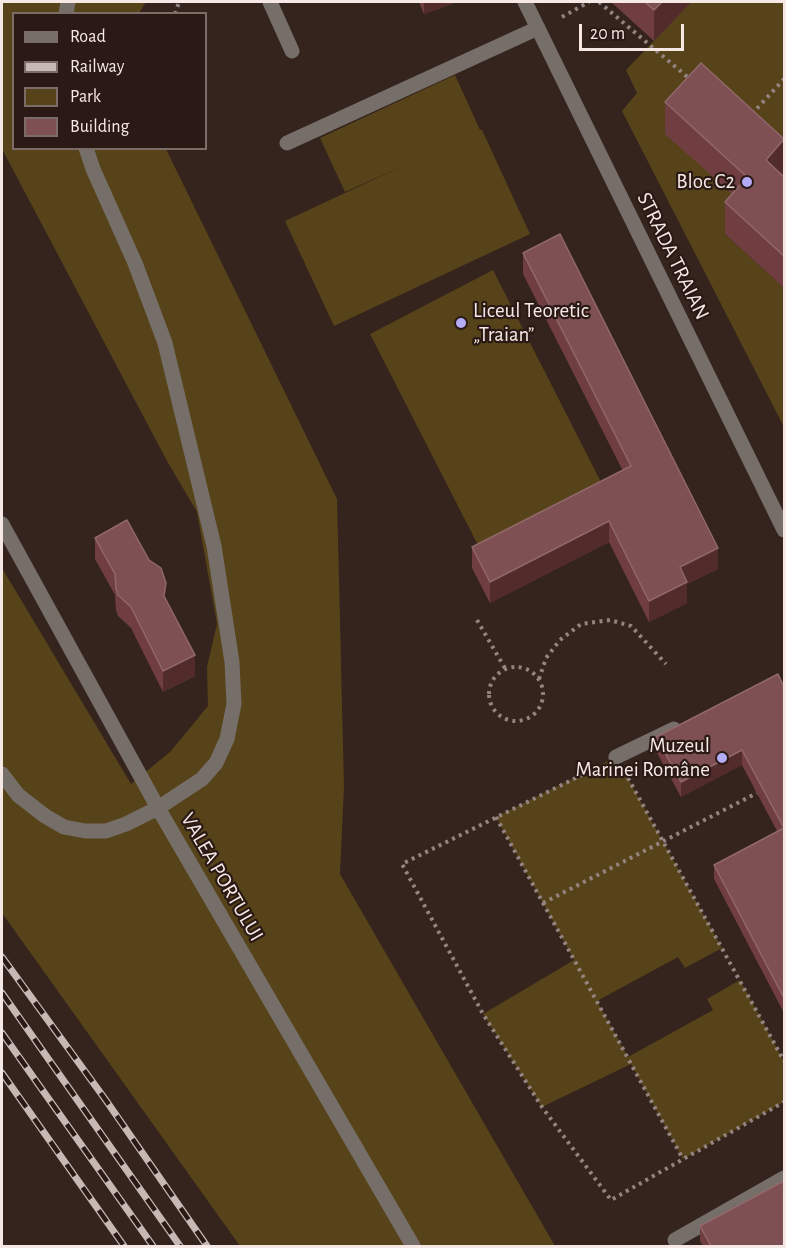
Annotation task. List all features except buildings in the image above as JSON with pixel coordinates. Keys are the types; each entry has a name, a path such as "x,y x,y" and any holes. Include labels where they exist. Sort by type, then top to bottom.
{"street":[{"path":"270,2 292,51"},
{"name":"STRADA TRAIAN","path":"525,2 784,530"},
{"path":"287,143 538,28"},
{"path":"2,774 18,795 45,816 74,829 106,831 158,808 202,779 216,763 227,739 234,704 232,662 214,546 165,343 135,263 87,150"},
{"name":"VALEA PORTULUI","path":"2,524 158,808 413,1246"},
{"path":"616,757 690,721"},
{"path":"675,1240 784,1178"}],"path":[{"path":"562,17 589,2"},
{"path":"599,2 697,86"},
{"path":"749,117 784,79"},
{"path":"477,620 506,669"},
{"path":"539,679 546,658 560,640 581,624 610,620 631,626 666,664"},
{"path":"515,667 532,672 539,679 543,697 536,713 520,721 511,721 496,712 492,705 490,688 499,674 515,667"},
{"path":"784,1061 616,757 402,864 478,1004 542,1107 611,1200 784,1102"},
{"path":"543,903 757,792"},
{"path":"496,817 683,1159"}],"green space":[{"path":"2,2 146,2 140,12 12,12 12,150 166,150 337,499 344,786 340,874 555,1246 240,1246 2,913 2,568 131,784 171,751 208,706 207,667 217,624 197,512 167,461 2,149"},
{"path":"691,2 784,2 784,171 725,234 784,288 784,427 622,111 637,93 626,70"},
{"path":"455,75 530,234 334,326 285,221 405,165 345,192 320,138"},
{"path":"493,270 605,490 482,553 370,334"},
{"path":"616,757 722,948 685,968 678,957 597,1001 628,1057 713,1010 707,999 740,980 784,1061 784,1102 683,1159 631,1064 542,1107 483,1014 574,960 496,817"}],"railway":[{"path":"2,957 105,1099 207,1246"},
{"path":"2,993 180,1246"},
{"path":"2,1033 153,1246"},
{"path":"2,1073 124,1246"}],"place":[{"name":"Bloc C2","path":"747,182"},
{"name":"Liceul Teoretic „Traian”","path":"461,323"},
{"name":"Muzeul Marinei Române","path":"722,758"}]}
